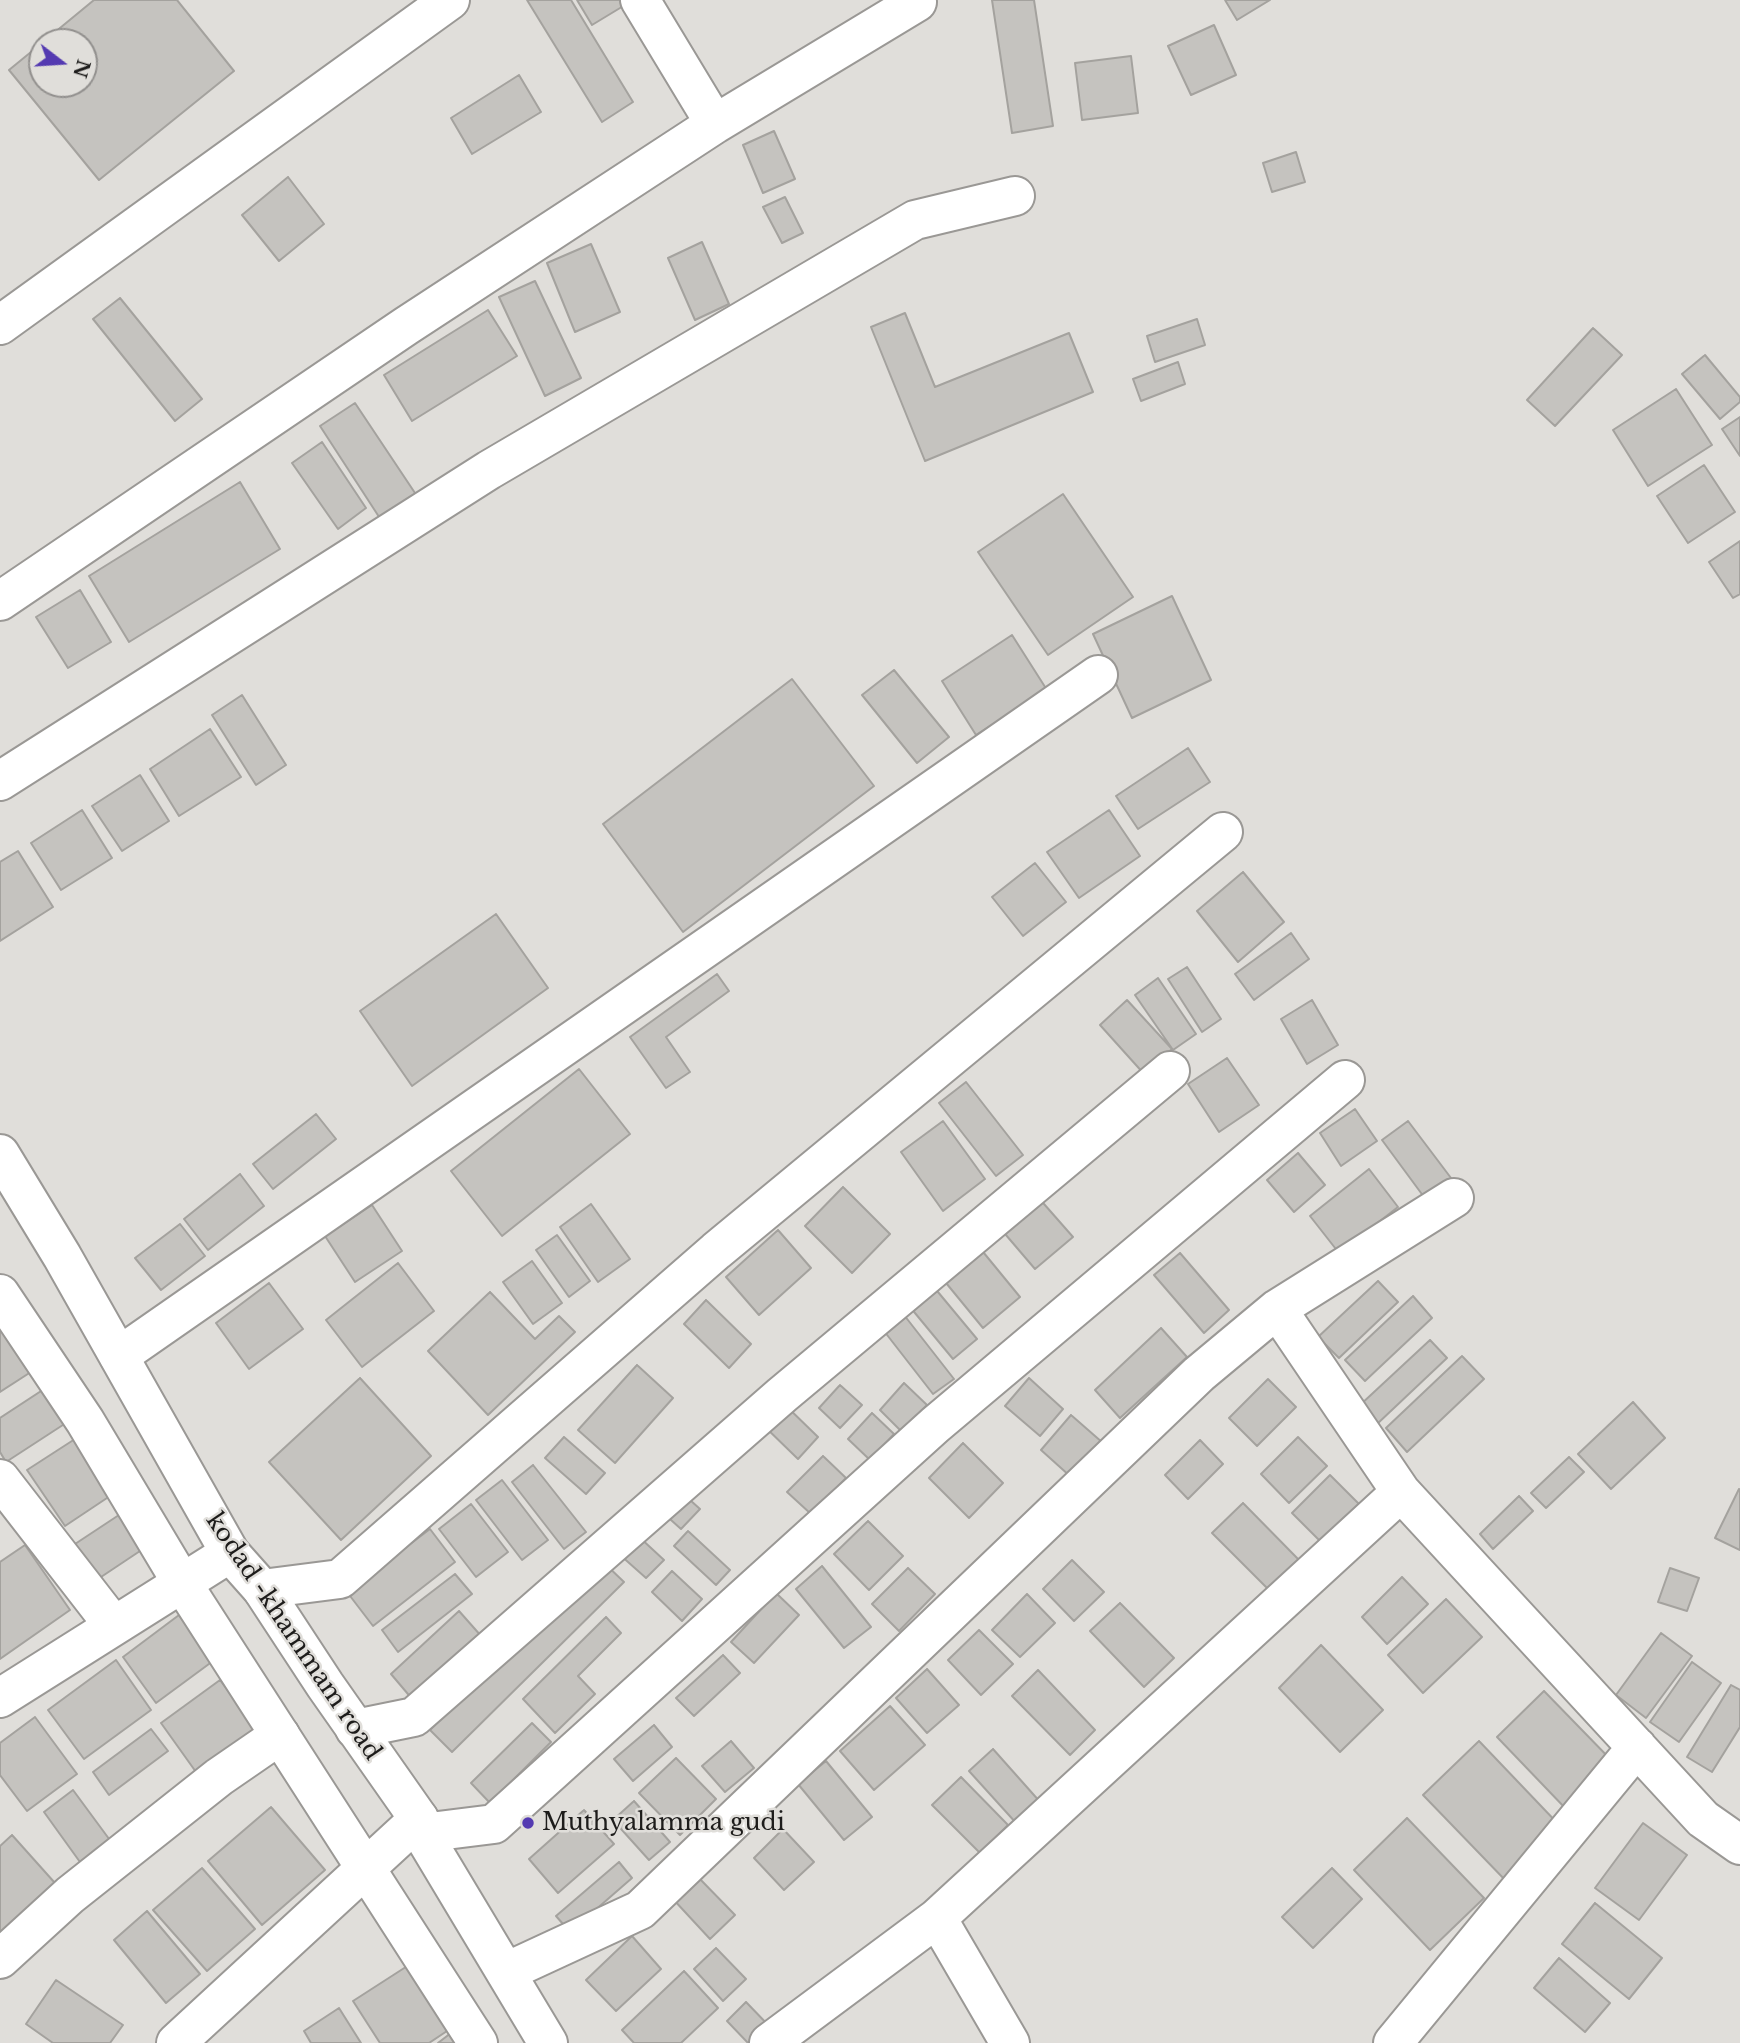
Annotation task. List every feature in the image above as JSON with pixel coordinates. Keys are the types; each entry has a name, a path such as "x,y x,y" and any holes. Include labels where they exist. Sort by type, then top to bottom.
{"street":[{"path":"0,325 450,0"},
{"path":"640,0 715,124"},
{"path":"0,601 406,326 715,124 917,2"},
{"path":"0,781 489,470 915,220 1015,196"},
{"path":"119,1356 1098,675"},
{"path":"262,1589 340,1579 716,1251 1223,832"},
{"path":"355,1729 414,1717 782,1395 1170,1071"},
{"path":"176,2043 365,1869 421,1826 494,1824 935,1425 1345,1080"},
{"name":"kodad -khammam road","path":"0,1154 119,1356 230,1553 262,1589 421,1826 548,2043"},
{"path":"506,1972 640,1910 1199,1374 1277,1308 1454,1198"},
{"path":"0,1294 85,1421 182,1583 478,2043"},
{"path":"1277,1308 1401,1492 1703,1819 1740,1845"},
{"path":"0,1479 114,1626"},
{"path":"769,2043 937,1918 1401,1492"},
{"path":"0,1698 230,1553"},
{"path":"0,1959 70,1895 219,1777 280,1735"},
{"path":"1397,2041 1637,1747"},
{"path":"937,1918 1010,2043"}],"building":[{"path":"94,0 177,0 234,71 99,180 32,98 98,98 98,28 60,28"},
{"path":"527,0 571,0 633,102 602,122"},
{"path":"577,0 622,0 625,5 592,25"},
{"path":"992,0 1034,0 1053,126 1012,133"},
{"path":"1225,0 1270,0 1237,20"},
{"path":"1214,25 1236,75 1191,95 1168,46"},
{"path":"28,54 28,93 9,70"},
{"path":"1131,56 1138,113 1082,120 1075,63"},
{"path":"519,75 541,112 472,154 451,118"},
{"path":"774,131 795,179 763,193 743,145"},
{"path":"1296,152 1305,182 1272,192 1263,163"},
{"path":"288,177 324,224 279,261 242,215"},
{"path":"785,197 803,233 782,243 763,207"},
{"path":"702,242 729,304 695,320 668,258"},
{"path":"591,244 620,312 575,332 547,263"},
{"path":"535,281 581,378 545,396 499,297"},
{"path":"120,298 202,399 175,421 93,319"},
{"path":"488,310 517,356 412,421 384,375"},
{"path":"905,313 935,387 1069,333 1093,392 925,461 871,327"},
{"path":"1197,319 1205,345 1155,362 1147,336"},
{"path":"1593,328 1622,355 1555,426 1527,400"},
{"path":"1705,355 1740,397 1740,402 1720,419 1682,374"},
{"path":"1178,362 1185,384 1141,401 1133,379"},
{"path":"1676,389 1712,445 1648,486 1613,430"},
{"path":"355,403 419,499 383,523 320,426"},
{"path":"1740,417 1740,456 1722,429"},
{"path":"322,442 366,508 338,529 292,463"},
{"path":"1704,465 1735,512 1688,543 1657,496"},
{"path":"240,482 280,549 129,642 89,576"},
{"path":"1063,494 1133,597 1048,655 978,552"},
{"path":"1740,541 1740,594 1733,598 1709,562"},
{"path":"80,590 111,642 68,668 36,617"},
{"path":"1172,596 1211,680 1132,718 1093,634"},
{"path":"1012,635 1047,690 976,735 942,681"},
{"path":"894,670 949,737 917,763 862,695"},
{"path":"792,679 874,786 683,932 603,824"},
{"path":"242,695 286,765 256,785 212,715"},
{"path":"210,729 241,777 179,816 150,769"},
{"path":"1188,748 1210,782 1138,829 1116,796"},
{"path":"140,775 169,821 122,851 92,806"},
{"path":"82,810 112,858 61,890 31,843"},
{"path":"1109,810 1140,856 1079,898 1047,852"},
{"path":"18,851 53,907 0,941 0,862"},
{"path":"1035,863 1066,902 1023,936 992,897"},
{"path":"1243,872 1284,922 1238,962 1197,911"},
{"path":"496,914 548,988 412,1086 360,1011"},
{"path":"1291,933 1309,959 1254,1000 1235,974"},
{"path":"1187,967 1221,1019 1202,1032 1168,979"},
{"path":"717,974 729,991 666,1037 690,1072 666,1088 630,1037"},
{"path":"1158,978 1196,1034 1173,1050 1135,995"},
{"path":"1127,1000 1172,1049 1145,1075 1100,1025"},
{"path":"1312,1000 1338,1045 1307,1064 1281,1019"},
{"path":"1227,1058 1259,1105 1219,1132 1188,1084"},
{"path":"579,1069 630,1134 502,1236 451,1171"},
{"path":"966,1082 1023,1155 996,1176 939,1103"},
{"path":"1355,1109 1377,1141 1341,1166 1320,1133"},
{"path":"316,1114 336,1139 273,1189 253,1164"},
{"path":"943,1121 985,1179 943,1211 901,1152"},
{"path":"1408,1121 1451,1178 1424,1197 1382,1140"},
{"path":"1298,1153 1325,1185 1294,1212 1267,1180"},
{"path":"1369,1169 1398,1207 1339,1253 1310,1216"},
{"path":"240,1174 264,1206 208,1250 184,1219"},
{"path":"843,1187 890,1234 852,1273 805,1226"},
{"path":"1037,1196 1073,1237 1035,1269 1000,1228"},
{"path":"591,1204 630,1259 598,1282 560,1227"},
{"path":"372,1205 402,1251 355,1282 325,1236"},
{"path":"180,1224 205,1256 161,1290 135,1258"},
{"path":"778,1230 811,1268 759,1315 726,1277"},
{"path":"557,1235 590,1281 569,1297 536,1250"},
{"path":"979,1247 1020,1297 983,1328 942,1278"},
{"path":"1180,1253 1229,1310 1204,1333 1154,1275"},
{"path":"532,1261 562,1303 533,1324 503,1282"},
{"path":"398,1263 434,1311 362,1367 326,1320"},
{"path":"1378,1281 1398,1302 1339,1358 1318,1337"},
{"path":"269,1283 303,1329 249,1369 216,1323"},
{"path":"933,1286 977,1339 953,1359 910,1307"},
{"path":"490,1292 535,1339 559,1316 575,1332 488,1415 428,1351"},
{"path":"1413,1296 1432,1318 1365,1381 1345,1360"},
{"path":"706,1300 751,1344 729,1368 684,1324"},
{"path":"904,1315 954,1379 933,1394 884,1331"},
{"path":"0,1317 34,1370 0,1392"},
{"path":"1161,1328 1187,1357 1120,1418 1095,1390"},
{"path":"1430,1340 1447,1358 1376,1425 1359,1406"},
{"path":"1462,1356 1484,1379 1407,1452 1386,1428"},
{"path":"637,1365 673,1398 615,1463 578,1430"},
{"path":"67,1374 89,1408 6,1462 0,1452 0,1418"},
{"path":"360,1378 431,1456 341,1540 269,1462"},
{"path":"1029,1378 1063,1409 1040,1436 1005,1406"},
{"path":"1268,1379 1296,1407 1257,1446 1229,1418"},
{"path":"904,1383 927,1405 901,1431 880,1410"},
{"path":"840,1385 862,1405 840,1428 819,1408"},
{"path":"781,1401 818,1437 798,1459 761,1423"},
{"path":"1633,1402 1665,1438 1611,1489 1578,1454"},
{"path":"872,1413 894,1434 870,1460 848,1439"},
{"path":"1071,1415 1103,1443 1071,1477 1041,1450"},
{"path":"92,1428 128,1484 65,1526 27,1470"},
{"path":"564,1437 605,1473 586,1494 545,1458"},
{"path":"1298,1437 1327,1466 1289,1503 1261,1474"},
{"path":"1200,1440 1223,1464 1188,1499 1165,1475"},
{"path":"963,1443 1003,1483 969,1518 929,1478"},
{"path":"823,1456 846,1478 811,1514 787,1492"},
{"path":"1569,1457 1584,1472 1546,1508 1531,1493"},
{"path":"533,1465 586,1532 564,1549 512,1482"},
{"path":"1330,1475 1359,1504 1321,1542 1292,1513"},
{"path":"502,1480 548,1540 522,1560 476,1500"},
{"path":"1740,1490 1740,1550 1715,1538"},
{"path":"680,1491 700,1509 681,1529 661,1511"},
{"path":"1519,1496 1533,1511 1493,1549 1480,1534"},
{"path":"1243,1503 1299,1560 1269,1590 1212,1533"},
{"path":"471,1504 508,1552 476,1577 439,1529"},
{"path":"128,1509 152,1543 95,1581 72,1546"},
{"path":"868,1521 903,1556 869,1590 834,1554"},
{"path":"430,1529 455,1562 373,1626 347,1592"},
{"path":"688,1531 730,1570 716,1585 674,1546"},
{"path":"637,1535 664,1560 646,1578 619,1554"},
{"path":"25,1545 70,1610 0,1659 0,1562"},
{"path":"601,1560 624,1582 452,1752 430,1730"},
{"path":"1072,1560 1104,1592 1074,1621 1043,1589"},
{"path":"822,1566 871,1627 844,1648 796,1589"},
{"path":"908,1568 935,1594 899,1631 872,1604"},
{"path":"1670,1568 1699,1578 1687,1611 1658,1602"},
{"path":"672,1571 702,1599 682,1621 652,1592"},
{"path":"455,1574 472,1594 398,1652 382,1630"},
{"path":"1402,1577 1428,1604 1387,1644 1362,1617"},
{"path":"776,1593 799,1615 754,1663 731,1642"},
{"path":"1027,1594 1055,1623 1020,1657 992,1630"},
{"path":"1446,1599 1482,1637 1423,1693 1388,1655"},
{"path":"1120,1603 1174,1658 1144,1687 1090,1631"},
{"path":"459,1611 482,1637 413,1700 391,1674"},
{"path":"179,1615 213,1661 156,1703 123,1657"},
{"path":"606,1617 621,1633 578,1676 595,1694 555,1733 523,1699"},
{"path":"979,1630 1013,1664 981,1695 948,1660"},
{"path":"1661,1633 1692,1656 1646,1718 1616,1695"},
{"path":"1321,1645 1383,1710 1340,1752 1279,1688"},
{"path":"723,1655 740,1673 694,1716 676,1698"},
{"path":"116,1660 151,1710 84,1759 48,1710"},
{"path":"1692,1662 1721,1683 1679,1742 1650,1722"},
{"path":"927,1669 959,1705 927,1733 896,1698"},
{"path":"1038,1670 1095,1730 1070,1755 1012,1696"},
{"path":"220,1680 256,1728 196,1772 161,1723"},
{"path":"1731,1685 1740,1690 1740,1727 1712,1772 1687,1757"},
{"path":"1544,1691 1615,1764 1567,1810 1497,1737"},
{"path":"890,1706 925,1745 874,1790 840,1751"},
{"path":"35,1717 77,1774 27,1811 0,1775 0,1743"},
{"path":"532,1723 551,1742 490,1803 471,1783"},
{"path":"654,1725 672,1747 633,1781 614,1759"},
{"path":"151,1729 168,1751 109,1795 93,1772"},
{"path":"731,1741 754,1768 725,1792 702,1766"},
{"path":"1479,1741 1562,1828 1507,1882 1423,1795"},
{"path":"993,1749 1041,1803 1017,1824 969,1771"},
{"path":"676,1758 716,1799 680,1835 639,1793"},
{"path":"826,1761 872,1817 844,1840 798,1784"},
{"path":"961,1777 1008,1825 980,1853 932,1805"},
{"path":"73,1790 115,1847 85,1869 44,1812"},
{"path":"634,1801 670,1842 649,1860 613,1820"},
{"path":"271,1807 325,1870 262,1925 208,1861"},
{"path":"584,1810 614,1844 558,1893 529,1859"},
{"path":"1407,1818 1484,1898 1430,1950 1354,1870"},
{"path":"1643,1823 1687,1855 1639,1920 1595,1888"},
{"path":"783,1829 814,1862 784,1890 754,1858"},
{"path":"12,1835 63,1892 0,1948 0,1846"},
{"path":"619,1862 632,1878 570,1932 556,1916"},
{"path":"202,1868 255,1929 207,1971 153,1910"},
{"path":"1332,1868 1362,1899 1313,1948 1282,1917"},
{"path":"697,1876 735,1915 710,1939 673,1899"},
{"path":"1595,1903 1662,1958 1629,1999 1562,1944"},
{"path":"147,1911 200,1974 166,2003 114,1940"},
{"path":"632,1936 661,1969 616,2011 586,1980"},
{"path":"716,1948 746,1979 723,2001 694,1969"},
{"path":"1559,1958 1610,2003 1585,2032 1534,1988"},
{"path":"412,1963 453,2027 429,2043 380,2043 353,2001"},
{"path":"684,1971 718,2008 681,2043 634,2043 622,2030"},
{"path":"56,1980 123,2025 110,2043 53,2043 26,2024"},
{"path":"746,2002 771,2028 755,2043 748,2043 727,2021"},
{"path":"339,2008 361,2043 311,2043 304,2031"},
{"path":"465,2022 480,2043 438,2043"}],"place":[{"name":"Muthyalamma gudi","path":"528,1823"}]}
